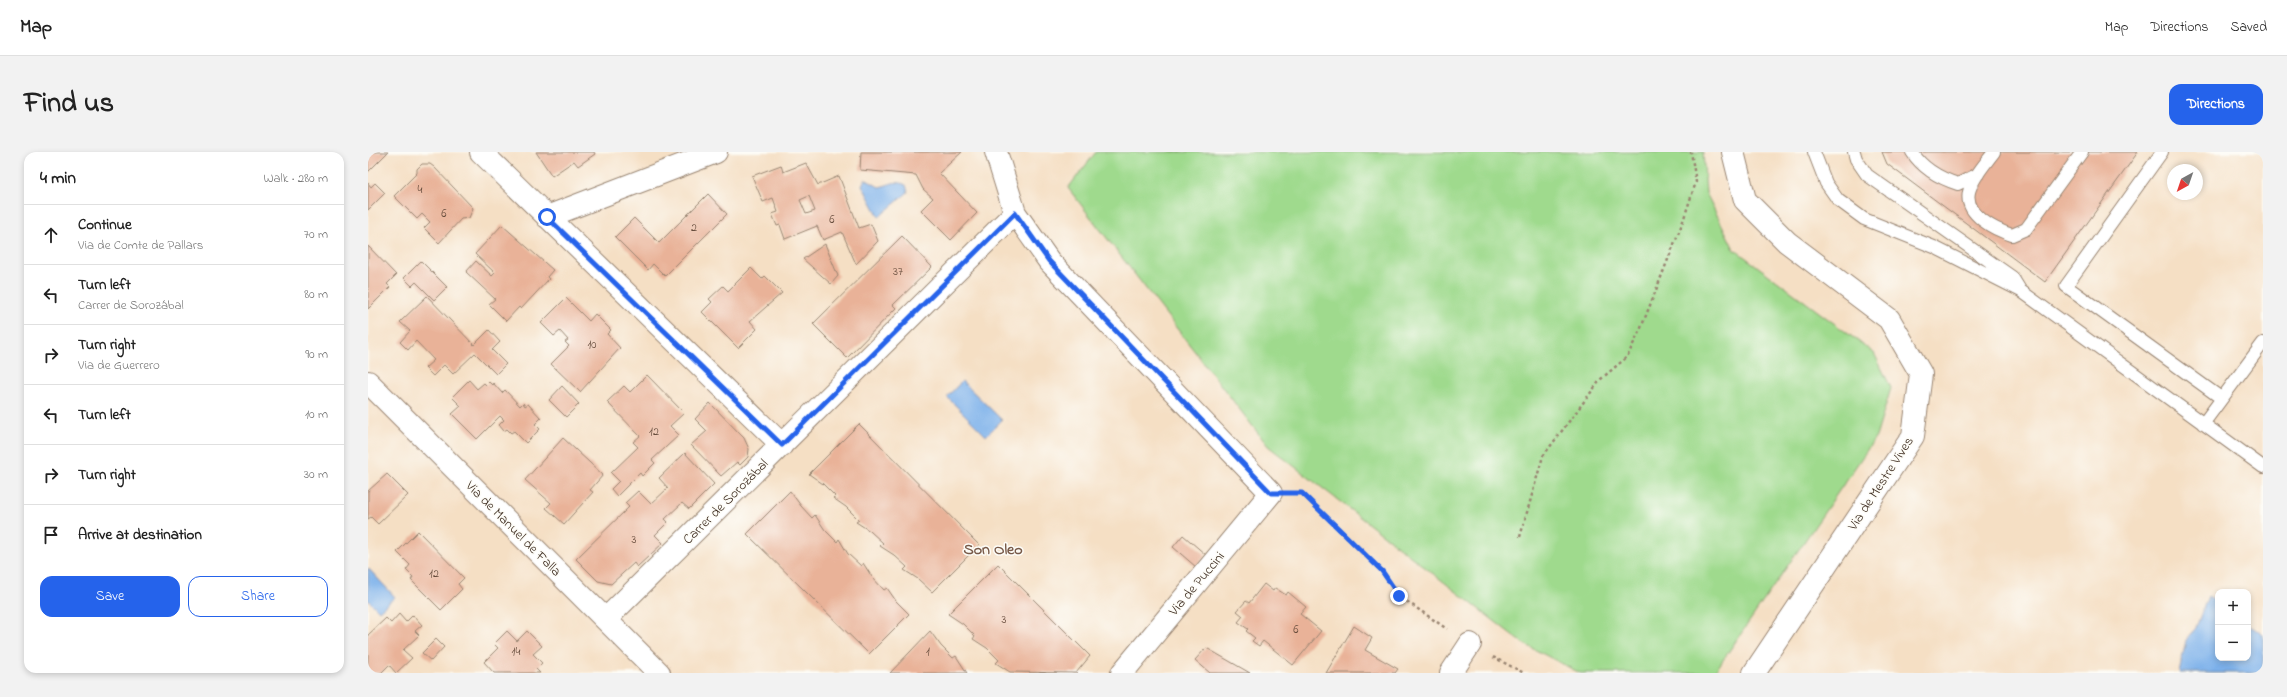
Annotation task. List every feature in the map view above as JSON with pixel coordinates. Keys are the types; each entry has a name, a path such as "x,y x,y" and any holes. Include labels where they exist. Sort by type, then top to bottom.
{"street":[{"path":"481,152 782,445"},
{"path":"547,217 716,152"},
{"path":"996,152 1015,213 1049,261 1271,493"},
{"name":"Via de Mestre Vives","path":"1733,152 1745,200 1787,242 1889,319 1921,374 1913,436 1754,673"},
{"name":"Carrer de Sorozábal","path":"606,619 1015,213"},
{"name":"Via de Manuel de Falla","path":"368,382 659,673"},
{"name":"Via de Puccini","path":"1122,673 1271,493"},
{"path":"1451,673 1470,644"}],"lane":[{"path":"1814,152 1826,183 1838,200 1864,219 1934,247 2021,292 2263,467"},
{"path":"1854,152 1856,159 1867,175 2012,277 2021,292"},
{"path":"1912,152 1917,160 1931,172 1944,180 1958,184 1978,174"},
{"path":"1994,152 1978,174 1969,192 1970,202 1980,219 1995,229 2012,235 2026,229 2082,152"},
{"path":"2162,152 2066,286 2222,398"},
{"path":"2203,424 2263,343"}],"path":[{"path":"1520,537 1543,456 1601,379 1627,357 1641,328 1682,224 1696,182 1691,152"},
{"path":"1271,493 1302,493 1382,571 1399,596 1470,644 1524,673"}],"green space":[{"path":"1096,152 1703,152 1706,193 1734,249 1874,353 1891,388 1876,437 1714,673 1580,673 1524,644 1268,446 1068,188"}],"water":[{"path":"865,179 879,187 899,182 906,185 908,192 879,217 862,185"},
{"path":"962,381 1002,420 986,436 947,397"},
{"path":"368,568 395,597 379,611 368,600"},
{"path":"2208,596 2215,601 2215,661 2251,661 2251,626 2263,635 2263,673 2179,673 2186,640 2195,630"}],"building":[{"path":"368,152 388,152 368,172"},
{"path":"536,152 594,152 595,154 578,166 574,161 552,176"},
{"path":"861,152 962,152 939,173 977,213 951,240 921,210 933,198 923,189 916,175 860,170"},
{"path":"1882,152 2138,152 2045,282 1887,164"},
{"path":"806,163 818,185 839,176 859,228 871,224 878,241 856,264 842,232 823,240 817,226 785,239 780,225 777,226 772,214 778,212 773,198 763,202 752,176 781,165 783,172","holes":["809,196 815,211 806,214 800,200"]},
{"path":"422,164 430,164 434,167 473,208 469,218 461,219 439,243 424,228 430,222 422,214 417,219 394,196 417,173 417,169"},
{"path":"368,183 371,187 375,183 385,193 368,210"},
{"path":"708,194 727,214 665,276 653,264 648,270 615,237 634,218 659,243"},
{"path":"502,225 553,270 547,277 549,279 521,309 519,307 506,321 489,304 495,299 466,272 476,261 492,276 495,273 475,254"},
{"path":"902,236 932,267 893,305 896,308 847,358 813,324"},
{"path":"825,244 838,276 831,284 803,259"},
{"path":"368,246 396,275 387,284 390,287 368,309"},
{"path":"421,261 447,287 434,300 416,282 412,286 404,278"},
{"path":"751,268 762,279 765,276 782,293 750,321 757,329 738,348 702,312 712,302 709,299 723,286 728,291"},
{"path":"427,296 474,345 489,330 500,342 492,350 506,364 496,374 475,353 453,374 444,365 433,376 425,368 434,360 416,341 408,350 400,342 410,331 400,322"},
{"path":"566,298 589,321 595,314 611,330 607,334 620,348 580,392 551,364 569,346 565,342 568,340 560,331 554,336 541,323"},
{"path":"647,375 684,413 670,426 679,435 652,460 655,463 642,476 640,473 617,496 611,489 619,481 611,473 638,447 633,442 640,436 607,402 624,386 630,392"},
{"path":"469,380 477,389 484,383 486,385 489,382 492,385 493,383 502,393 505,390 520,406 523,403 525,406 528,404 541,418 535,424 540,429 526,443 514,431 511,433 507,429 504,431 499,425 504,420 500,416 477,439 452,414 461,406 452,397"},
{"path":"562,386 579,404 566,417 549,400"},
{"path":"710,403 744,438 749,449 748,457 740,465 737,462 721,476 691,445 707,431 695,419"},
{"path":"859,424 979,545 932,592 918,579 904,570 907,567 894,555 880,546 883,543 870,531 856,522 859,520 846,507 833,498 835,496 823,484 809,474"},
{"path":"563,438 603,475 590,490 593,492 564,524 546,508 551,503 525,480"},
{"path":"685,453 714,484 689,509 682,503 665,519 668,522 655,535 663,543 637,567 634,563 611,584 598,581 576,559 629,507 625,503 638,491 651,504 668,488 659,478"},
{"path":"387,474 408,495 378,524 371,517 368,519 368,491"},
{"path":"790,491 812,518 815,515 825,530 837,542 839,539 848,554 861,566 863,563 872,577 884,590 887,588 896,601 909,614 869,654 747,534"},
{"path":"418,531 464,578 458,584 462,589 441,610 411,580 413,577 406,570 410,565 397,552"},
{"path":"1183,535 1206,555 1196,567 1173,547"},
{"path":"998,564 1090,656 1076,673 1010,672 996,663 999,660 987,648 973,639 975,636 963,624 948,614"},
{"path":"1264,584 1273,591 1275,588 1286,595 1288,592 1306,607 1300,614 1321,631 1293,665 1263,641 1259,646 1252,641 1255,638 1246,631 1248,629 1238,622 1243,616 1237,611 1246,601 1249,603"},
{"path":"399,614 406,622 413,615 422,625 415,631 419,635 403,650 412,658 396,673 389,665 381,673 368,673 368,635 386,618 391,623"},
{"path":"1354,626 1372,638 1365,650 1398,669 1395,673 1326,673"},
{"path":"507,631 517,641 527,631 542,646 533,654 542,663 536,669 540,673 494,673 484,662 498,648 494,644"},
{"path":"930,631 941,646 953,658 956,656 967,673 890,673"},
{"path":"436,639 444,647 431,661 422,653"},
{"path":"1206,648 1250,673 1210,673 1195,660"}],"district":[{"name":"Son Oleo","path":"993,548"}],"route":[{"path":"547,217 782,445 1015,213 1049,261 1271,493 1302,493 1382,571 1399,596"}]}
